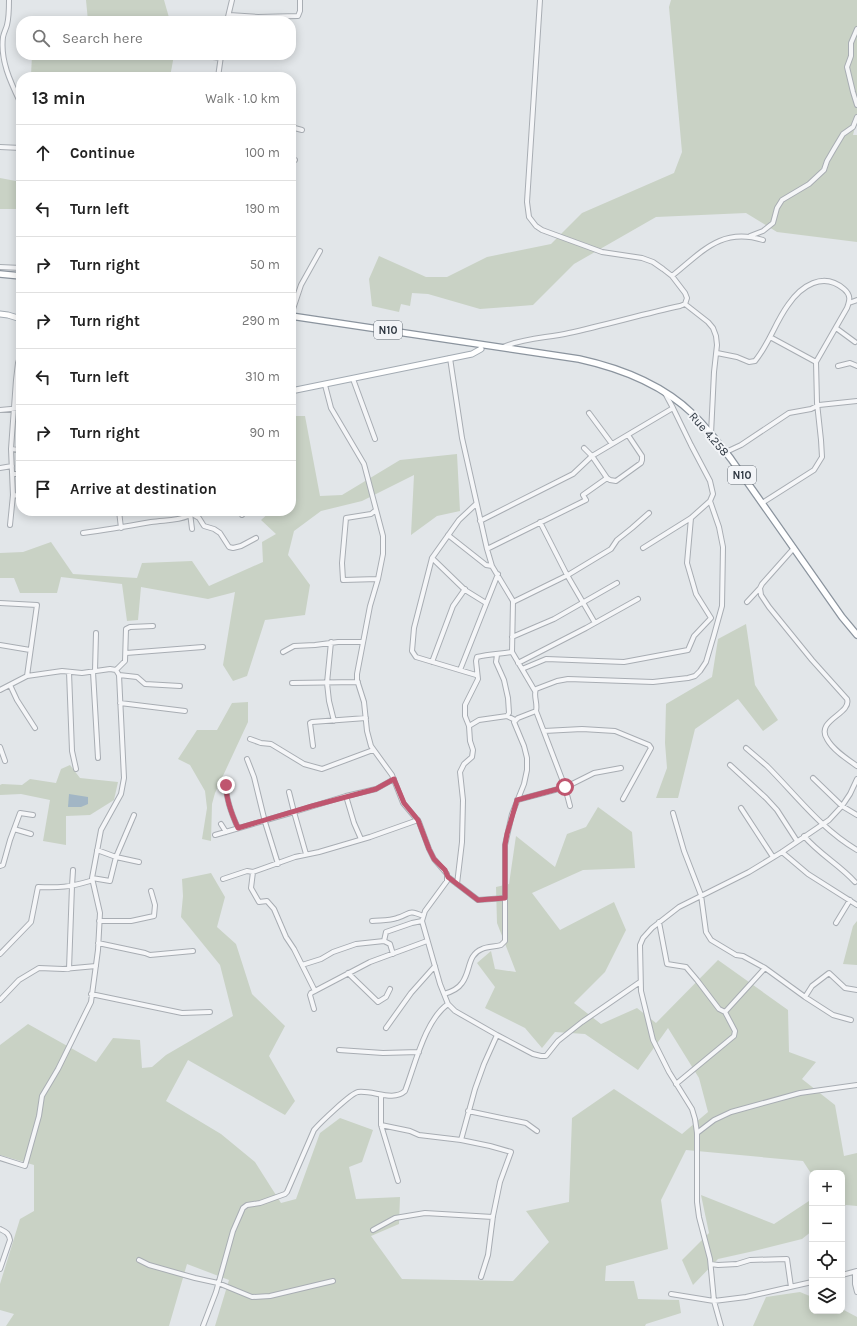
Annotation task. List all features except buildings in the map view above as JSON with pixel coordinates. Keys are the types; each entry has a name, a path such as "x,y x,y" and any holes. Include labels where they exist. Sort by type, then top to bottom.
{"highway":[{"path":"0,274 16,276"},
{"name":"N10","path":"296,316 483,347"},
{"name":"Rue 4.258","path":"483,347 503,347 596,363 617,369 639,378 674,398 692,413 726,452 857,635"}],"main road":[{"path":"0,314 16,317"},
{"path":"296,390 472,354 483,347"}],"street":[{"path":"9,0 8,22 4,36 2,59 16,94"},
{"path":"232,0 229,15 244,16"},
{"path":"296,16 298,16 300,11 300,0"},
{"path":"540,0 527,202 529,217 536,226 542,230 602,252 642,258 653,262 672,276 685,293 685,304"},
{"path":"857,28 851,43 851,56 847,67 852,92 857,105"},
{"path":"219,72 220,60"},
{"path":"672,276 715,242 724,239 750,236 763,231 773,223 777,208 782,200 809,184 824,170 827,161 843,134 855,128 857,117"},
{"path":"296,128 302,130"},
{"path":"0,146 16,148"},
{"path":"750,236 763,240"},
{"path":"296,300 301,285 320,251"},
{"path":"0,267 16,268"},
{"path":"716,354 737,357 753,362 770,338 788,305 797,295 814,282 830,281 840,286 849,295 849,303 816,362 817,406 822,440 822,457 814,470 762,502"},
{"path":"849,303 857,300"},
{"path":"503,347 519,341 571,333 685,304"},
{"path":"685,304 708,322 713,328 716,336 711,434"},
{"path":"836,328 855,342"},
{"path":"770,338 816,362"},
{"path":"450,358 462,438 486,549 492,566 513,602 512,652 535,691 534,696 537,708 536,711 565,787 570,806"},
{"path":"838,366 850,363 857,366"},
{"path":"353,379 375,439"},
{"path":"325,384 331,408 364,464 383,536 383,554 362,642 357,674 364,702 368,739 373,750 394,779 404,803 418,820 434,859 445,870 448,877 478,900 505,898"},
{"path":"10,525 13,495 11,449 16,386"},
{"path":"643,548 691,518 710,501 713,494 710,481 664,392"},
{"path":"726,452 789,413 806,410 817,406 857,401"},
{"path":"0,410 14,408"},
{"path":"480,521 573,474 592,456 673,408"},
{"path":"589,413 612,444"},
{"path":"584,448 592,456 607,478 616,481 641,463 642,460 642,456 628,435"},
{"path":"11,449 16,450"},
{"path":"0,468 12,466"},
{"path":"486,549 586,500 583,495 607,478"},
{"path":"535,691 539,687 568,679 653,682 695,676 706,662 722,606 723,547 719,526 710,501"},
{"path":"476,504 459,520 432,558 414,628 412,651 416,657 476,675"},
{"path":"376,510 371,514 346,518 342,563 344,580 378,578"},
{"path":"513,602 567,575 611,549 617,540 649,513"},
{"path":"120,516 121,528"},
{"path":"83,532 182,519 188,516"},
{"path":"191,516 192,529"},
{"path":"196,516 204,526 214,529 220,533 229,547 233,548 241,546 256,538"},
{"path":"522,668 546,659 624,662 688,650 694,636 712,618 696,594 687,563 691,518"},
{"path":"540,522 567,575 595,622"},
{"path":"448,535 486,565 492,566"},
{"path":"747,602 794,548"},
{"path":"432,558 465,589 486,603"},
{"path":"460,670 498,574"},
{"path":"512,637 554,619 617,583"},
{"path":"760,588 761,595 769,606 812,660 847,699 848,703 846,707 828,722 825,735 829,742 844,757 857,766"},
{"path":"432,662 453,606 465,589"},
{"path":"518,662 638,598"},
{"path":"0,602 37,605 27,676"},
{"path":"116,670 125,661 126,629 130,627 153,626"},
{"path":"96,633 94,671 98,758"},
{"path":"283,652 294,646 315,645 332,642 362,642"},
{"path":"332,642 327,683 329,701 334,721"},
{"path":"0,645 30,650"},
{"path":"126,653 203,647"},
{"path":"457,884 462,842 463,800 460,772 464,764 472,757 473,750 470,741 469,726 465,716 466,705 478,680 476,675 477,657 512,652"},
{"path":"497,655 496,662 504,680 508,698 509,713 507,716"},
{"path":"0,690 27,676 58,671 82,673 110,669 116,670 119,675 124,778 121,794 101,830 91,879 100,913 96,966 91,1002 58,1069 42,1096 39,1116 25,1166 0,1158"},
{"path":"69,672 72,751 76,769"},
{"path":"119,675 137,677 145,684 180,686"},
{"path":"292,683 358,682"},
{"path":"10,685 17,700 35,728"},
{"path":"120,703 185,710"},
{"path":"469,726 479,720 507,716 515,720 536,711"},
{"path":"313,746 310,723 366,718"},
{"path":"444,994 454,990 462,984 467,975 469,964 477,952 488,947 503,944 506,937 505,845 517,800 525,779 526,758 524,746 514,724 515,720"},
{"path":"544,732 582,728 615,731 648,745 651,748 623,799"},
{"path":"250,739 261,743 271,744 304,764 322,769 373,750"},
{"path":"0,747 4,761"},
{"path":"746,748 766,766 823,824 845,843 857,850"},
{"path":"247,759 254,777 264,821 278,863"},
{"path":"730,765 777,810 797,841"},
{"path":"517,800 565,787 594,773 621,768"},
{"path":"813,778 842,806 857,815"},
{"path":"215,835 346,796 376,789 394,779"},
{"path":"721,1326 714,1301 711,1264 699,1217 697,1202 695,1119 692,1109 676,1084 654,1040 644,1004 640,982 640,945 643,938 659,922 679,907 738,878 782,852 829,820 842,806 857,779"},
{"path":"226,785 226,792 233,819 238,828"},
{"path":"289,792 306,854"},
{"path":"346,796 354,823 361,839"},
{"path":"741,808 773,857"},
{"path":"0,866 3,865 20,813 33,814"},
{"path":"674,813 684,851 701,895 708,938 736,955 743,956 765,968 833,1015 850,1020"},
{"path":"0,954 31,922 38,887 55,888 72,886 91,879 110,881 116,857 134,815"},
{"path":"223,878 247,871 253,872 295,857 319,852 418,820"},
{"path":"221,824 226,832"},
{"path":"14,830 30,834"},
{"path":"804,836 812,846 846,872 855,882"},
{"path":"97,850 116,857 139,862"},
{"path":"782,852 808,874 857,905"},
{"path":"69,969 73,870"},
{"path":"253,872 251,888 259,902 267,901 274,909 286,937 294,949 315,991"},
{"path":"448,877 447,881 423,916 422,921 427,941 448,1004 455,1011 497,1035 533,1054 546,1056 558,1041 582,1022 640,982"},
{"path":"99,921 131,920 154,916 155,905 151,891"},
{"path":"836,923 850,900"},
{"path":"372,921 396,919 409,912 423,916"},
{"path":"384,940 386,932 422,921"},
{"path":"659,922 668,964 686,967 719,1010 725,1012 735,1030 734,1036 676,1084"},
{"path":"302,965 321,959 333,952 356,944 384,940 390,944 393,954"},
{"path":"314,1009 310,995 315,991 370,962 427,941"},
{"path":"98,943 150,955 193,951"},
{"path":"0,1000 19,980 39,968 69,969 96,966"},
{"path":"386,1028 411,992 435,966"},
{"path":"725,1012 765,968"},
{"path":"348,973 378,1002 386,997 390,989"},
{"path":"806,997 812,986 829,974 845,988 857,990"},
{"path":"91,994 182,1013 210,1012"},
{"path":"203,1326 218,1283 233,1231 243,1208 247,1205 260,1203 287,1192 314,1130 351,1095 359,1092 381,1095 401,1095 405,1091 426,1034 437,1014 448,1004"},
{"path":"461,1140 468,1111 484,1064 497,1035"},
{"path":"339,1050 383,1053 419,1052"},
{"path":"696,1133 714,1120 730,1112 800,1093 857,1085"},
{"path":"381,1095 381,1124 398,1181"},
{"path":"468,1111 526,1123 538,1131"},
{"path":"381,1124 419,1135 461,1140 511,1152 500,1182 493,1217 488,1255 481,1277"},
{"path":"373,1230 395,1218 425,1213 493,1217"},
{"path":"0,1230 10,1235 10,1240 0,1269"},
{"path":"711,1264 737,1264 750,1260 787,1259 791,1287"},
{"path":"140,1260 149,1265 218,1283 252,1298 270,1296 333,1281"},
{"path":"845,1274 856,1271 855,1284 857,1292"},
{"path":"671,1294 714,1301 746,1297 809,1283"}],"shaded area":[{"path":"86,0 164,0 169,16 88,16"},
{"path":"671,0 857,0 857,119 853,135 857,135 857,242 777,232 746,213 656,217 574,264 533,305 480,309 428,294 412,293 410,306 401,304 399,312 372,306 369,279 379,256 426,277 447,277 487,257 551,244 582,213 674,173 682,152 669,7"},
{"path":"32,60 173,60 171,72 31,72"},
{"path":"0,178 16,181 16,209 0,209"},
{"path":"296,416 305,416 320,496 342,495 400,460 457,454 460,511 437,516 411,535 414,475 362,501 321,511 294,531 288,555 310,585 305,615 265,620 247,676 233,681 223,665 235,592 208,599 141,587 138,620 127,621 122,584 61,577 57,593 20,593 14,578 0,578 0,553 23,552 51,542 73,574 137,578 142,563 192,561 209,586 263,562 262,542 276,534 261,520 265,516 296,516"},
{"path":"746,624 755,685 778,720 763,731 738,699 695,729 678,798 656,798 667,768 665,743 666,704 712,677 718,639"},
{"path":"248,702 248,722 215,793 212,804 211,841 202,839 207,808 205,791 190,765 178,759 197,730 217,730 232,703"},
{"path":"70,765 80,778 118,782 114,800 90,815 66,816 66,845 43,841 50,800 21,794 0,795 0,785 22,785 30,779 56,783 61,769"},
{"path":"598,807 632,832 635,868 583,870 532,893 560,930 614,902 626,930 605,972 574,1003 601,1024 637,1008 656,1023 718,960 788,1010 789,1052 816,1062 802,1079 835,1105 844,1156 857,1153 857,1206 845,1206 845,1170 809,1170 803,1161 686,1150 661,1200 668,1249 606,1266 605,1281 634,1281 638,1299 679,1300 681,1313 646,1324 645,1326 215,1326 229,1280 187,1264 169,1326 6,1326 14,1314 0,1310 0,1284 20,1219 34,1211 34,1165 0,1155 0,1045 28,1024 96,1062 113,1038 140,1040 142,1068 152,1067 166,1055 233,1016 220,965 181,917 183,896 182,879 211,873 225,897 217,927 236,944 252,994 285,1026 269,1056 295,1101 285,1115 188,1060 166,1101 221,1134 255,1162 281,1203 296,1199 320,1133 340,1118 373,1130 362,1162 349,1167 356,1199 400,1197 399,1224 371,1236 402,1279 513,1281 549,1242 526,1211 569,1202 572,1118 614,1089 682,1134 708,1112 699,1078 668,1028 638,1070 585,1034 555,1032 542,1048 525,1028 485,1008 495,987 477,963 491,951 495,969 516,972 497,923 496,887 509,884 516,836 555,867 567,834 586,827"},
{"path":"857,921 857,965 843,964 853,926"},
{"path":"701,1195 774,1224 809,1201 809,1233 802,1239 718,1259 693,1285 682,1260 709,1233"},
{"path":"800,1292 809,1296 809,1314 845,1314 845,1311 857,1317 857,1326 753,1326 766,1297"}],"water":[{"path":"69,794 88,797 88,804 81,807 68,807"}],"route":[{"path":"226,785 226,792 233,819 238,828 346,796 376,789 394,779 400,796 408,810 418,820 426,843 434,859 445,870 448,877 478,900 505,898 505,845 512,814 517,800 565,787"}]}
